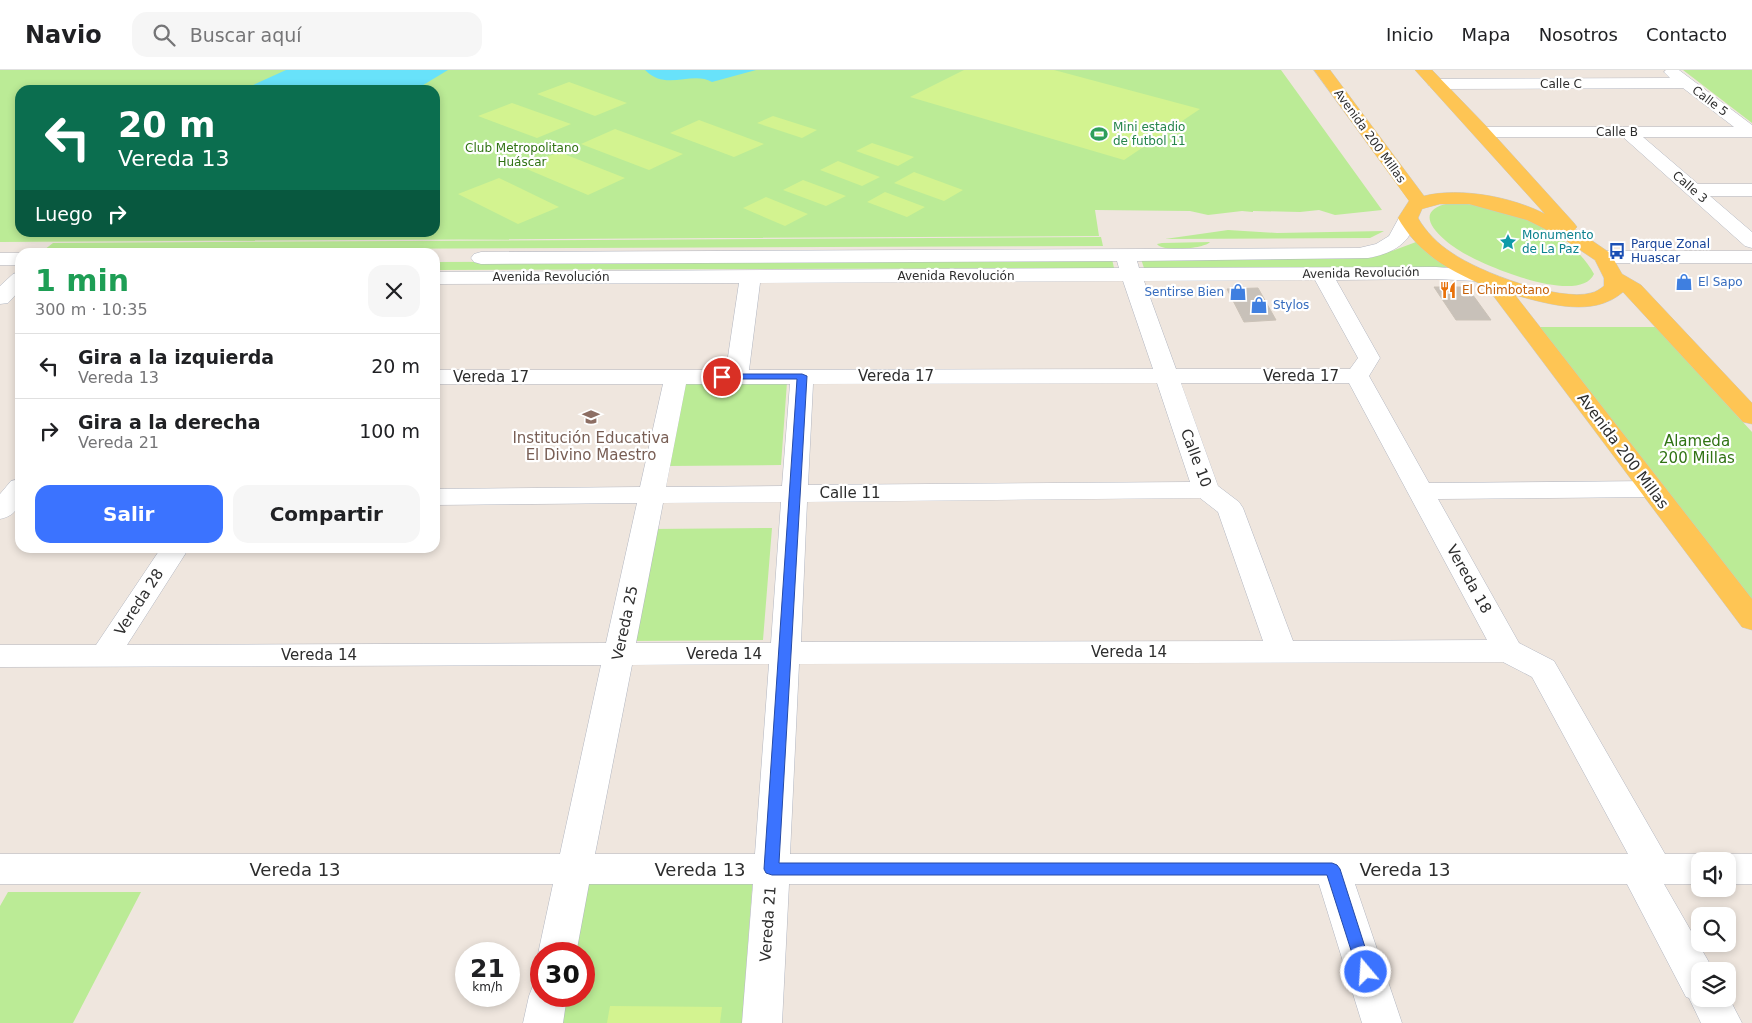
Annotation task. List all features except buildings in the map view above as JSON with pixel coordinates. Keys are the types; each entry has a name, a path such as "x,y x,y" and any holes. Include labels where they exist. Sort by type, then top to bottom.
{"main road":[{"name":"Avenida 200 Millas","path":"1322,70 1419,202"},
{"path":"1422,70 1482,132 1580,241 1634,290 1752,417"},
{"path":"1580,241 1534,216 1485,201 1440,198 1419,202 1410,209 1408,218 1426,242 1448,260 1486,278 1546,295 1589,300 1606,295 1614,288 1610,269"},
{"name":"Avenida 200 Millas","path":"1486,278 1752,620"}],"street":[{"name":"Calle 5","path":"1669,70 1751,132"},
{"name":"Calle C","path":"1436,84 1686,83"},
{"name":"Calle B","path":"1482,132 1751,132"},
{"name":"Calle 3","path":"1628,132 1752,242"},
{"path":"1693,190 1752,190"},
{"name":"Avenida Revolución","path":"440,278 750,277 1128,265 1358,254 1374,252 1391,245 1400,238 1408,218"},
{"path":"1610,269 1752,257"},
{"name":"Avenida Revolución","path":"465,258 1128,265 1322,274 1436,272 1486,278"},
{"name":"Calle 10","path":"1128,265 1206,490 1230,508 1282,651"},
{"path":"0,278 11,266"},
{"path":"0,298 11,266"},
{"path":"1610,269 1752,271"},
{"path":"1322,274 1369,358 1357,376"},
{"path":"737,377 750,277"},
{"name":"Vereda 21","path":"762,1023 802,376"},
{"name":"Vereda 17","path":"440,377 1357,376"},
{"name":"Vereda 18","path":"1357,376 1508,651"},
{"name":"Vereda 25","path":"560,942 676,377"},
{"path":"1420,491 1652,489"},
{"name":"Calle 11","path":"440,497 1206,490"},
{"name":"Vereda 28","path":"104,656 172,553"},
{"path":"1508,651 1543,669 1646,869 1691,965"},
{"name":"Vereda 14","path":"0,656 1508,651"},
{"path":"1332,869 1382,1023"},
{"name":"Vereda 13","path":"0,870 1691,869"},
{"path":"1736,869 1752,869"},
{"path":"543,1023 546,1007"},
{"path":"1713,1007 1722,1023"}],"green space":[{"name":"Club Metropolitano Huáscar","path":"0,70 1281,70 1382,210 1335,215 1319,210 1300,212 1242,211 1208,215 1190,211 1095,210 1099,236 0,242"},
{"name":"Mini estadio de futbol 11","path":"964,70 1054,70 1200,109 1124,160 910,97"},
{"path":"1683,70 1752,70 1752,123"},
{"path":"569,82 627,103 595,116 537,94"},
{"path":"512,103 571,124 537,138 478,116"},
{"path":"773,116 817,130 802,138 757,123"},
{"path":"699,120 764,144 734,157 670,133"},
{"path":"615,129 683,154 649,170 581,144"},
{"path":"872,143 914,157 898,166 856,151"},
{"path":"559,152 625,178 588,195 522,167"},
{"path":"838,161 880,177 862,186 820,170"},
{"path":"914,172 963,190 944,201 894,183"},
{"path":"499,178 559,207 518,224 458,194"},
{"path":"803,180 846,196 826,206 783,190"},
{"path":"885,192 925,207 907,217 867,202"},
{"path":"766,197 808,214 785,226 743,208"},
{"path":"1450,203 1490,208 1531,222 1551,232 1568,244 1583,258 1594,274 1586,283 1572,286 1554,285 1515,275 1480,261 1451,245 1434,229 1430,221 1430,214 1437,207"},
{"path":"1228,230 1277,233 1384,231 1370,238 1165,239"},
{"path":"1101,237 1103,246 47,248 53,243"},
{"path":"1210,242 1183,249 1167,248 1157,244 1162,243"},
{"path":"1416,242 1449,266 1443,268 1144,268 1141,259 1367,255 1392,251"},
{"path":"1112,259 1114,268 440,270 440,262"},
{"name":"Alameda 200 Millas","path":"1536,327 1656,327 1752,432 1752,605"},
{"path":"787,382 781,465 668,466 683,383"},
{"path":"772,528 763,640 631,641 652,529"},
{"path":"753,876 742,1023 557,1023 560,1007 595,1007 595,942 572,942 585,879"},
{"path":"8,892 141,892 73,1023 0,1023 0,906"},
{"path":"610,1006 722,1007 720,1023 607,1023"}],"water":[{"path":"286,70 448,70 423,85 253,85"},
{"path":"645,70 756,70 712,82 696,78 662,79 653,76"}],"place":[{"name":"Mini estadio de futbol 11","path":"1099,134"},
{"name":"Monumento de La Paz","path":"1508,242"},
{"name":"Parque Zonal Huascar","path":"1617,251"},
{"name":"El Sapo","path":"1684,282"},
{"name":"El Chimbotano","path":"1448,290"},
{"name":"Sentirse Bien","path":"1238,292"},
{"name":"Stylos","path":"1259,305"},
{"name":"Institución Educativa El Divino Maestro","path":"591,417"}],"route":[{"path":"722,377 802,376 772,869 1332,869 1366,972"}]}
